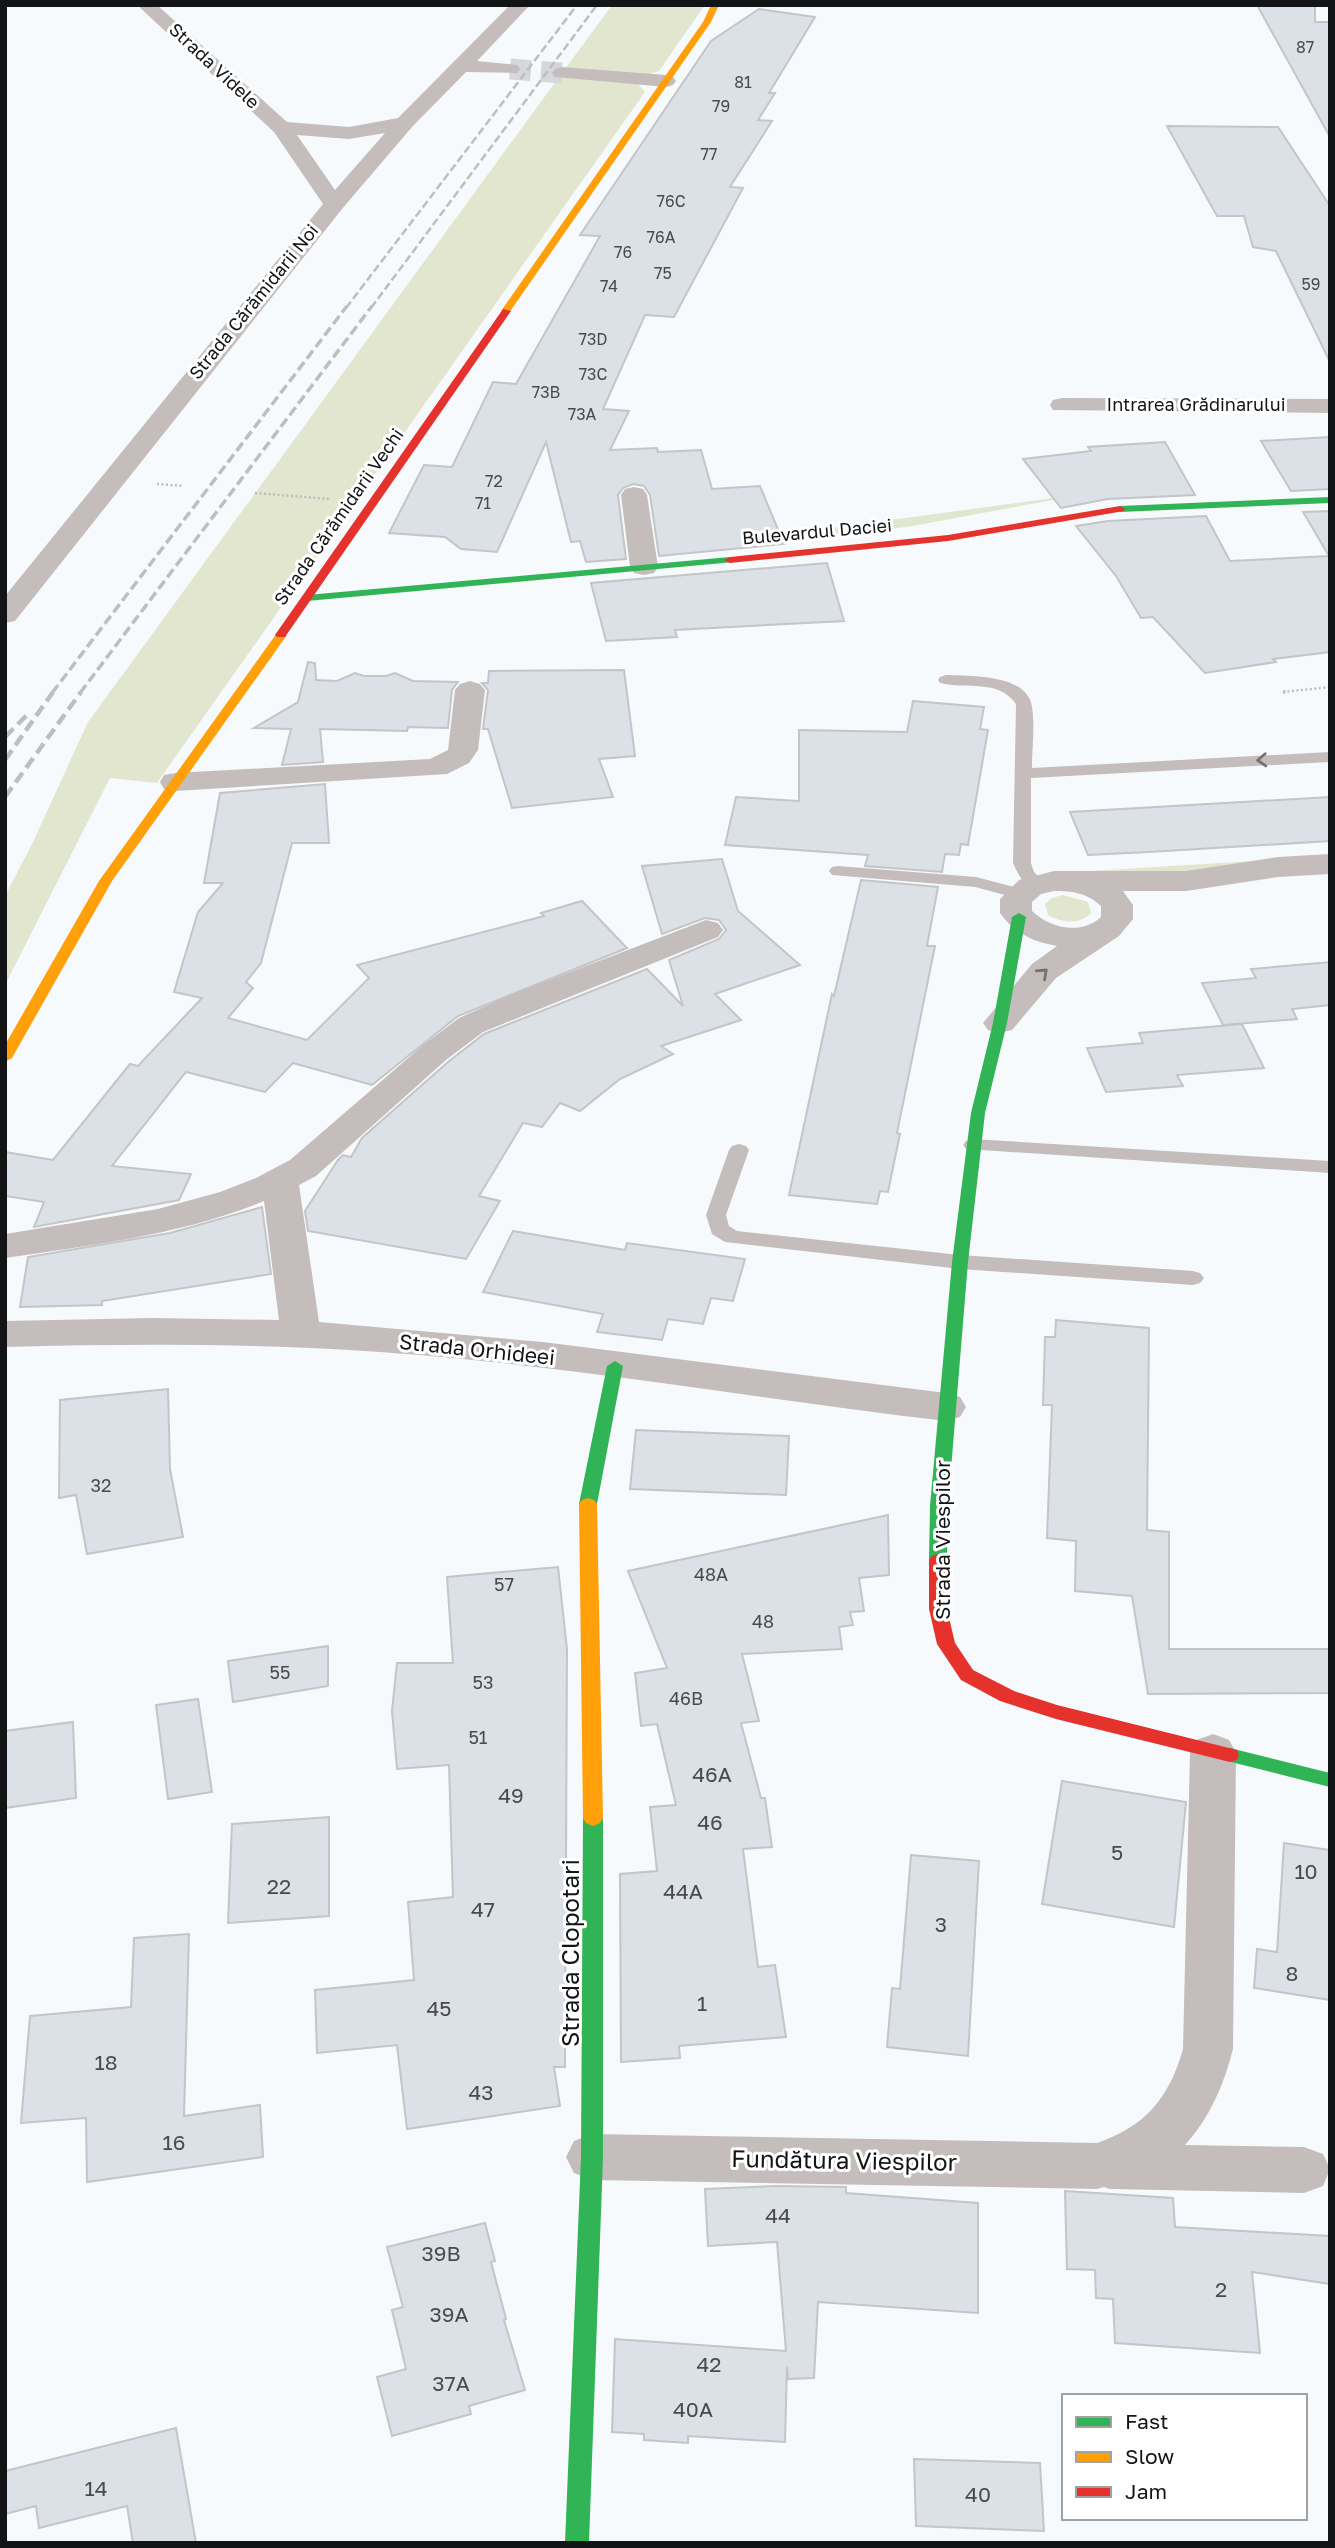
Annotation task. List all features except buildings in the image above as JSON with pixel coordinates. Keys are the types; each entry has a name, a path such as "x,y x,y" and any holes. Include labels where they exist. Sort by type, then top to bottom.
{"street":[{"name":"Strada Videle","path":"146,5 281,128 334,204"},
{"name":"Strada Cărămidarii Noi","path":"5,615 334,204 405,123 521,5"},
{"name":"Strada Cărămidarii Vechi","path":"5,1058 106,881 307,598 708,22 715,5"},
{"path":"463,65 510,69"},
{"path":"562,73 666,81"},
{"path":"281,128 349,133 405,123"},
{"name":"Intrarea Grădinarului","path":"1062,405 1330,406"},
{"path":"634,495 644,567"},
{"name":"Bulevardul Daciei","path":"307,598 948,538 1108,510 1330,500"},
{"path":"175,782 436,768 458,757 464,750 470,690"},
{"name":"Strada Viespilor","path":"1330,864 1278,867 1186,881 1071,881 1025,899 973,1145 946,1408 939,1506 939,1609 946,1644 967,1675 1007,1696 1056,1712 1330,1780"},
{"name":"Strada Viespilor","path":"1000,1023 1044,971 1105,929 1168,901 1278,867"},
{"path":"1025,899 1029,927 1052,935 1079,937 1105,929 1118,915 1114,900 1096,888 1071,881"},
{"path":"5,1246 100,1232 173,1217 247,1196 281,1182 303,1168 433,1053 471,1026 525,1001 706,930"},
{"path":"281,1182 301,1334"},
{"name":"Strada Orhideei","path":"5,1334 301,1334 431,1344 946,1408"},
{"name":"Strada Clopotari","path":"577,2543 592,2157 594,1898 592,1649 587,1519 590,1489 615,1366"},
{"name":"Fundătura Viespilor","path":"1097,2166 1138,2152 1169,2128 1189,2103 1201,2078 1208,2049 1213,1752"},
{"name":"Fundătura Viespilor","path":"592,2157 1304,2170"}],"lane":[{"path":"838,872 976,882 1025,899 1026,874 1022,863 1024,704 1014,690 1001,685 946,680"},
{"path":"1023,773 1330,757"},
{"path":"973,1145 1330,1167"},
{"path":"739,1150 716,1215 719,1229 732,1237 960,1262 1193,1278"}],"path":[{"path":"255,493 372,503"},
{"path":"1283,692 1330,687"}],"green space":[{"path":"612,5 705,5 659,71 650,74 565,69"},
{"path":"559,77 638,84 645,92 157,783 110,778 5,985 5,896 88,722"},
{"path":"1091,493 907,527 675,549"},
{"path":"1268,860 1192,873 1091,871"},
{"path":"1063,895 1088,902 1091,913 1082,920 1071,922 1048,915 1045,904 1052,898"}],"tunnel":[{"path":"510,69 562,73"}],"railway":[{"path":"346,308 577,5"},
{"path":"371,308 597,5"},
{"path":"52,693 347,306"},
{"path":"80,693 372,306"},
{"path":"5,760 53,692"},
{"path":"5,797 81,692"},
{"path":"5,737 30,712"}],"traffic: fast":[{"path":"1120,509 1330,500"},
{"path":"307,598 730,560"},
{"path":"938,1560 939,1506 960,1262 978,1113 1000,1023 1019,917"},
{"path":"588,1504 615,1366"},
{"path":"1230,1755 1330,1780"},
{"path":"577,2543 592,2157 593,1818"}],"traffic: slow":[{"path":"506,311 707,22 715,5"},
{"path":"5,1058 106,881 281,635"},
{"path":"588,1504 593,1818"}],"traffic: jam":[{"path":"281,635 506,311"},
{"path":"730,560 948,538 1120,509"},
{"path":"938,1560 938,1609 946,1644 967,1675 1007,1696 1056,1712 1230,1755"}]}
